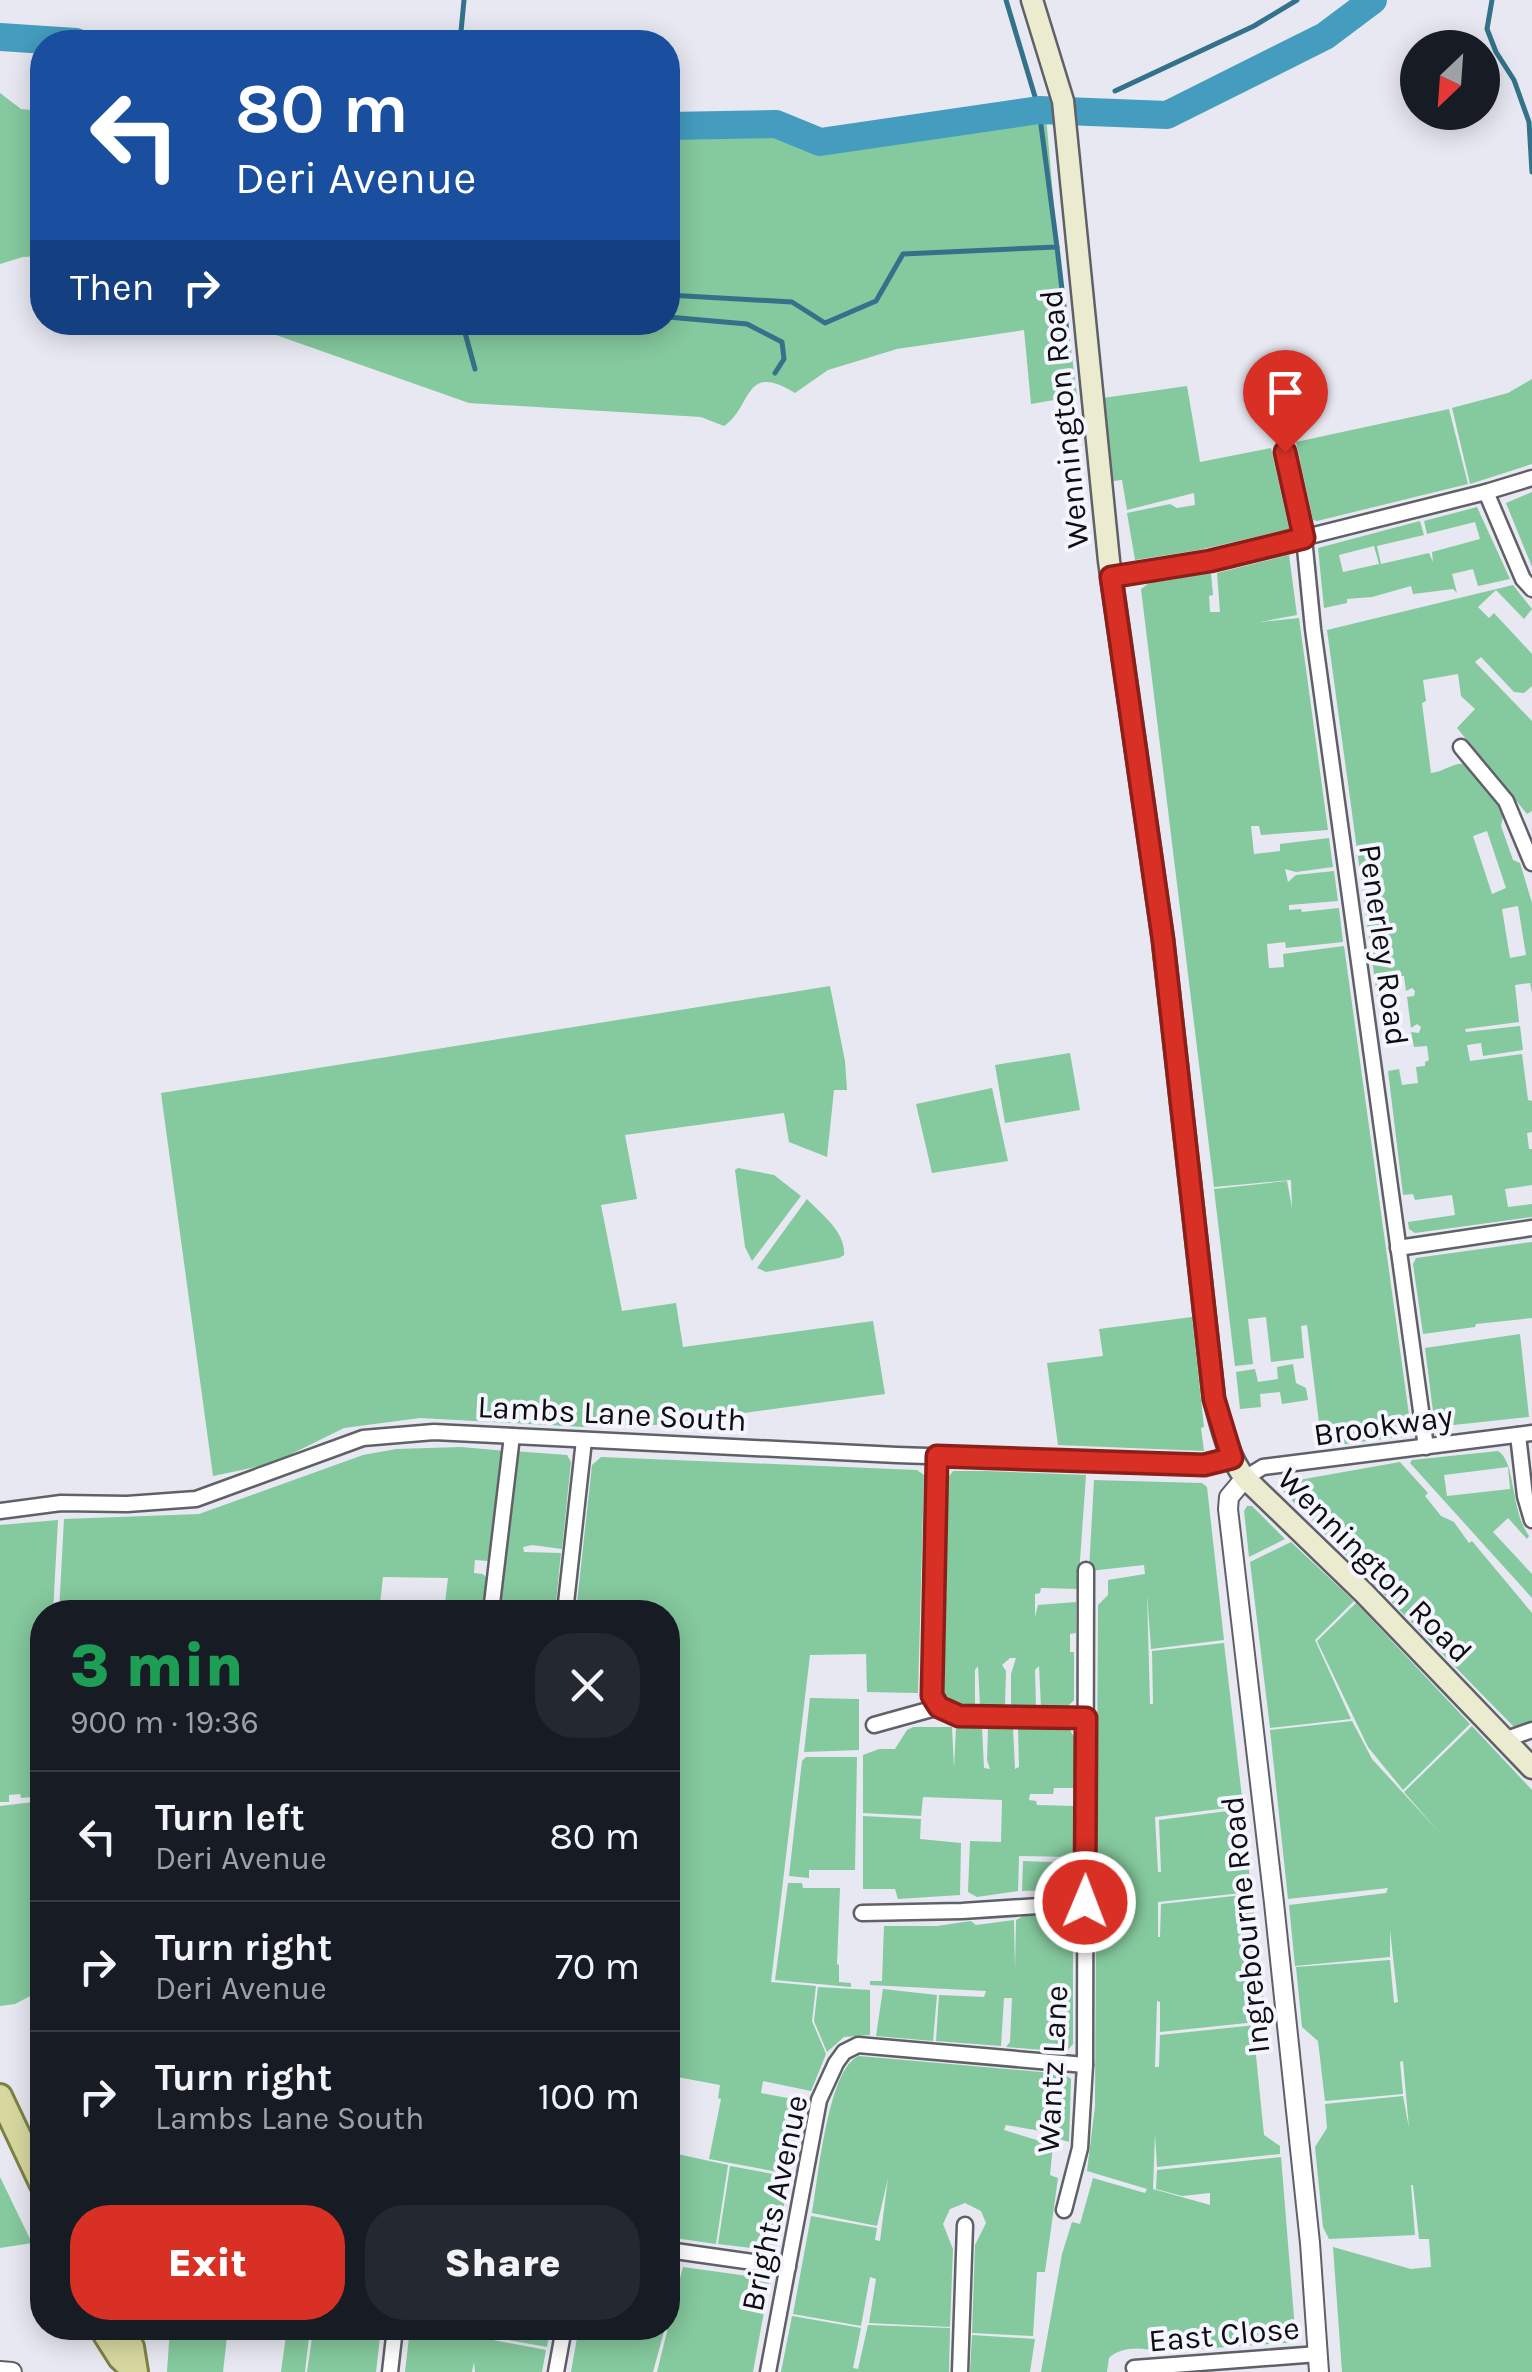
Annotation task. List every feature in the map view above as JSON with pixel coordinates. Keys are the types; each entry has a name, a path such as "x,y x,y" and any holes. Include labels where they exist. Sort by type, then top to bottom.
{"main road":[{"name":"Wennington Road","path":"1032,0 1063,101 1111,577 1163,940 1214,1399 1232,1458 1246,1478 1375,1604 1532,1768"},
{"path":"0,2096 30,2160"},
{"path":"108,2340 135,2372"},
{"path":"128,2340 135,2372"}],"street":[{"name":"Penerley Road","path":"1285,452 1304,538 1315,648 1426,1447"},
{"path":"1111,577 1210,561 1532,478"},
{"path":"1486,492 1523,579 1532,589"},
{"path":"1461,747 1506,801 1532,864"},
{"path":"1398,1248 1532,1228"},
{"name":"Lambs Lane South","path":"0,1511 61,1503 196,1499 363,1438 434,1432 1204,1465 1232,1458"},
{"path":"1525,1434 1524,1496 1532,1520"},
{"name":"Brookway","path":"1246,1478 1263,1466 1525,1434"},
{"path":"492,1600 512,1436"},
{"path":"566,1600 584,1440"},
{"path":"937,1456 930,1686 939,1707"},
{"name":"Ingrebourne Road","path":"1246,1478 1229,1497 1228,1509 1274,1904 1319,2363"},
{"name":"Wantz Lane","path":"1064,2210 1080,2148 1085,2065 1086,1570"},
{"path":"874,1725 939,1707 959,1716 1086,1718"},
{"path":"1504,1740 1532,1730"},
{"path":"862,1913 1085,1902"},
{"name":"Brights Avenue","path":"768,2372 819,2100 844,2052 858,2045 1085,2065"},
{"path":"960,2372 965,2224"},
{"path":"680,2252 788,2267"},
{"path":"390,2372 394,2340"},
{"path":"556,2372 562,2340"},
{"name":"East Close","path":"1134,2368 1319,2363"},
{"path":"0,2371 12,2372"}],"green space":[{"path":"0,93 21,109 30,110 30,257 0,264"},
{"path":"1045,104 1077,396 1031,404 1024,330 897,349 828,370 795,393 778,384 757,384 724,426 701,417 469,403 276,335 680,335 680,124 776,124 820,142"},
{"path":"1532,379 1532,464 1470,484 1452,408 1508,393"},
{"path":"1187,386 1200,462 1271,448 1289,529 1135,560 1127,513 1170,504 1177,508 1195,505 1194,493 1127,510 1122,480 1113,481 1103,398"},
{"path":"1449,409 1468,484 1313,520 1296,442"},
{"path":"1532,492 1532,567 1506,503"},
{"path":"1477,507 1510,579 1478,586 1473,569 1452,574 1457,593 1453,589 1413,594 1411,586 1372,597 1347,599 1347,603 1324,608 1318,548 1420,521 1424,535 1377,546 1381,564 1429,553 1433,562 1432,552 1480,539 1475,522 1427,534 1424,521","holes":["1374,546 1379,564 1343,572 1339,555"]},
{"path":"1289,555 1297,615 1260,622 1299,618 1328,830 1261,835 1259,826 1251,826 1254,854 1280,851 1280,844 1329,838 1333,867 1296,872 1285,869 1288,882 1296,875 1334,871 1338,901 1289,905 1289,910 1339,908 1343,942 1286,948 1285,942 1267,944 1269,968 1284,967 1283,954 1344,946 1411,1429 1406,1436 1322,1447 1307,1325 1301,1326 1304,1358 1271,1362 1266,1317 1248,1319 1253,1364 1235,1366 1214,1189 1287,1181 1292,1208 1291,1180 1214,1187 1141,589 1149,583 1211,573 1210,612 1220,612 1217,573"},
{"path":"1513,585 1532,609 1524,619 1496,590 1478,607 1489,618 1494,613 1532,654 1532,686 1524,693 1514,692 1481,657 1475,662 1532,721 1532,811 1527,814 1457,728 1475,709 1461,696 1458,674 1423,680 1426,701 1422,703 1431,773 1465,764 1502,806 1498,807 1503,817 1501,826 1513,860 1520,863 1532,903 1532,993 1530,983 1515,985 1519,1022 1465,1029 1466,1032 1520,1026 1523,1050 1483,1056 1481,1043 1467,1045 1470,1061 1522,1054 1528,1100 1532,1101 1532,1132 1527,1133 1532,1149 1532,1185 1505,1189 1508,1207 1532,1204 1532,1217 1415,1233 1409,1229 1408,1222 1455,1215 1452,1195 1415,1200 1413,1194 1403,1195 1388,1071 1399,1069 1402,1085 1418,1083 1416,1067 1425,1066 1429,1060 1427,1046 1414,1047 1411,1032 1419,1033 1421,1027 1417,1024 1411,1028 1407,997 1414,996 1415,991 1406,991 1404,976 1387,977 1389,994 1377,996 1327,630","holes":["1487,831 1506,888 1492,894 1473,836","1518,906 1526,955 1510,958 1502,909"]},
{"path":"830,986 847,1090 834,1090 827,1157 789,1142 784,1113 625,1135 637,1199 601,1205 622,1311 676,1303 683,1347 873,1321 885,1394 654,1425 584,1427 420,1418 344,1428 271,1464 213,1476 161,1093"},
{"path":"1070,1053 1080,1110 1005,1123 995,1065"},
{"path":"992,1088 1008,1161 932,1173 916,1104"},
{"path":"735,1170 774,1175 801,1196 752,1261 745,1247"},
{"path":"807,1199 837,1231 844,1255 766,1272 757,1268"},
{"path":"1532,1242 1532,1318 1423,1334 1413,1264 1416,1258"},
{"path":"1192,1317 1204,1451 1058,1445 1047,1363 1103,1356 1099,1329"},
{"path":"1520,1334 1529,1417 1435,1427 1425,1348"},
{"path":"1293,1364 1296,1383 1306,1388 1308,1400 1282,1404 1280,1392 1260,1394 1261,1407 1240,1409 1236,1372 1255,1369 1258,1382 1278,1379 1277,1367"},
{"path":"461,1447 506,1451 498,1532 489,1561 475,1560 474,1573 483,1574 489,1581 487,1600 445,1600 448,1578 383,1577 380,1600 60,1600 64,1519 199,1514 363,1455 396,1449"},
{"path":"513,1451 567,1455 571,1462 562,1549 523,1547 524,1552 561,1553 556,1600 496,1600"},
{"path":"1498,1451 1504,1456 1511,1475 1519,1513 1529,1536 1527,1539 1508,1518 1493,1532 1532,1574 1532,1598 1410,1463","holes":["1508,1467 1510,1489 1447,1496 1444,1475"]},
{"path":"601,1457 917,1470 924,1475 918,1693 867,1692 866,1654 810,1655 771,1982 816,1986 812,2021 826,2054 811,2091 763,2081 761,2093 804,2101 789,2174 709,2159 721,2099 720,2085 680,2078 680,1600 577,1600 592,1465"},
{"path":"1400,1462 1428,1493 1425,1496 1441,1516 1454,1522 1469,1543 1472,1541 1532,1613 1532,1723 1515,1728 1276,1484"},
{"path":"953,1471 1086,1475 1078,1589 1041,1588 1035,1594 1035,1617 1038,1605 1076,1602 1076,1633 1070,1634 1074,1700 1066,1708 1041,1707 1039,1666 1035,1670 1036,1707 1011,1706 1011,1674 1016,1658 1002,1665 1006,1671 1005,1706 980,1706 978,1666 975,1706 955,1704 943,1692 941,1626 943,1597 947,1593 942,1587 947,1479"},
{"path":"1094,1480 1202,1483 1207,1487 1224,1640 1151,1649 1147,1594 1150,1704 1152,1651 1224,1643 1243,1806 1155,1817 1158,1872 1159,1820 1243,1809 1251,1892 1158,1902 1158,1937 1161,1904 1252,1894 1266,2021 1160,2032 1157,2001 1155,2067 1159,2067 1160,2035 1266,2024 1267,2031 1255,2046 1264,2135 1280,2146 1280,2154 1157,2167 1155,2134 1153,2189 1210,2205 1210,2193 1182,2196 1156,2189 1157,2170 1281,2157 1296,2342 1159,2352 1132,2349 1109,2358 1107,2372 1041,2372 1062,2254 1072,2222 1080,2224 1093,2178 1145,2193 1147,2189 1087,2171 1095,2106 1098,1605 1108,1595 1108,1580 1145,1574 1144,1565 1089,1571"},
{"path":"1252,1506 1285,1539 1249,1557 1244,1511"},
{"path":"58,1520 54,1600 30,1600 30,1797 9,1795 9,1802 0,1802 0,1525"},
{"path":"1291,1542 1354,1601 1315,1640 1351,1719 1270,1728 1250,1562"},
{"path":"1356,1603 1470,1724 1403,1790 1368,1747 1317,1641"},
{"path":"810,1698 859,1699 859,1750 804,1752"},
{"path":"1352,1721 1372,1759 1439,1832 1404,1792 1472,1726 1532,1790 1532,2372 1342,2372 1333,2247 1411,2269 1431,2267 1429,2239 1419,2239 1413,2185 1415,2235 1329,2239 1323,2227 1315,2147 1327,2128 1325,2104 1403,2096 1409,2128 1403,2061 1403,2094 1325,2101 1318,2041 1302,2027 1296,1967 1390,1960 1394,2003 1398,2002 1390,1930 1390,1957 1295,1966 1289,1905 1386,1893 1388,1888 1288,1899 1270,1730"},
{"path":"913,1727 952,1727 954,1768 956,1727 982,1727 984,1768 990,1769 988,1727 1013,1728 1015,1769 1019,1767 1018,1728 1070,1730 1074,1737 1074,1788 1054,1788 1053,1794 1030,1794 1029,1800 1037,1805 1074,1806 1073,1857 1019,1856 1018,1891 977,1897 968,1892 970,1841 1001,1842 1002,1800 923,1797 921,1816 863,1813 863,1755 895,1749"},
{"path":"806,1757 857,1757 855,1870 809,1870 809,1878 789,1876 802,1761"},
{"path":"30,1802 30,1996 0,2006 0,1806"},
{"path":"863,1816 921,1819 920,1839 961,1843 960,1895 898,1899 895,1889 863,1889"},
{"path":"1023,1861 1074,1863 1073,1871 1055,1890 1022,1891"},
{"path":"788,1883 802,1883 803,1888 840,1888 839,1982 851,1983 851,1987 775,1980"},
{"path":"1029,1913 1055,1913 1073,1931 1073,2044 1066,2052 1006,2047 1010,2042 1012,1998 1004,1998 1001,2046 936,2041 939,1995 984,1997 986,1991 870,1985 870,1981 882,1981 884,1926 937,1926 971,1921 976,1925 1014,1920 1015,1970 1016,1920"},
{"path":"818,1987 870,1990 870,2035 844,2037 827,2052 814,2021"},
{"path":"883,1989 937,1995 933,2041 876,2036"},
{"path":"859,2056 1064,2074 1071,2079 1069,2142 1053,2137 1053,2133 1006,2125 1004,2130 1053,2145 1050,2175 1058,2178 1045,2272 1037,2272 1033,2336 972,2333 975,2245 986,2223 981,2211 965,2203 950,2209 943,2224 953,2249 950,2327 869,2323 876,2279 870,2277 861,2326 793,2314 811,2216 877,2228 875,2240 880,2241 888,2178 877,2226 812,2213 832,2102 848,2065"},
{"path":"680,2155 728,2165 716,2244 680,2239"},
{"path":"730,2166 789,2177 776,2251 718,2244"},
{"path":"0,2177 30,2243 0,2248"},
{"path":"683,2267 770,2279 753,2372 657,2372 665,2340 680,2340"},
{"path":"792,2316 861,2328 853,2368 858,2369 868,2325 950,2328 949,2372 781,2372"},
{"path":"972,2335 1035,2339 1030,2372 970,2372"},
{"path":"169,2340 227,2340 223,2372 167,2372"},
{"path":"285,2340 309,2340 305,2372 281,2372"},
{"path":"312,2340 380,2340 376,2372 307,2372"},
{"path":"409,2340 493,2340 546,2350 542,2372 475,2372 474,2362 472,2372 405,2372"},
{"path":"507,2340 548,2340 547,2347"},
{"path":"577,2340 662,2340 653,2372 571,2372"}],"waterway":[{"path":"461,30 464,0"},
{"path":"680,296 792,302 825,323 876,301 903,254 1057,247 1039,110 1006,0"},
{"path":"1115,91 1254,26 1297,0"},
{"path":"680,126 776,124 820,142 1039,110 1167,115 1325,36 1373,0"},
{"path":"1492,0 1487,29 1514,80 1529,122 1532,172"},
{"path":"0,37 30,39"},
{"path":"1057,247 1067,332"},
{"path":"680,318 747,324 782,342 784,359 775,373"},
{"path":"466,335 475,369"}],"route":[{"path":"1085,1902 1086,1718 959,1716 939,1707 932,1696 937,1456 1204,1465 1232,1458 1214,1399 1163,940 1111,577 1210,561 1304,538 1285,452"}]}
